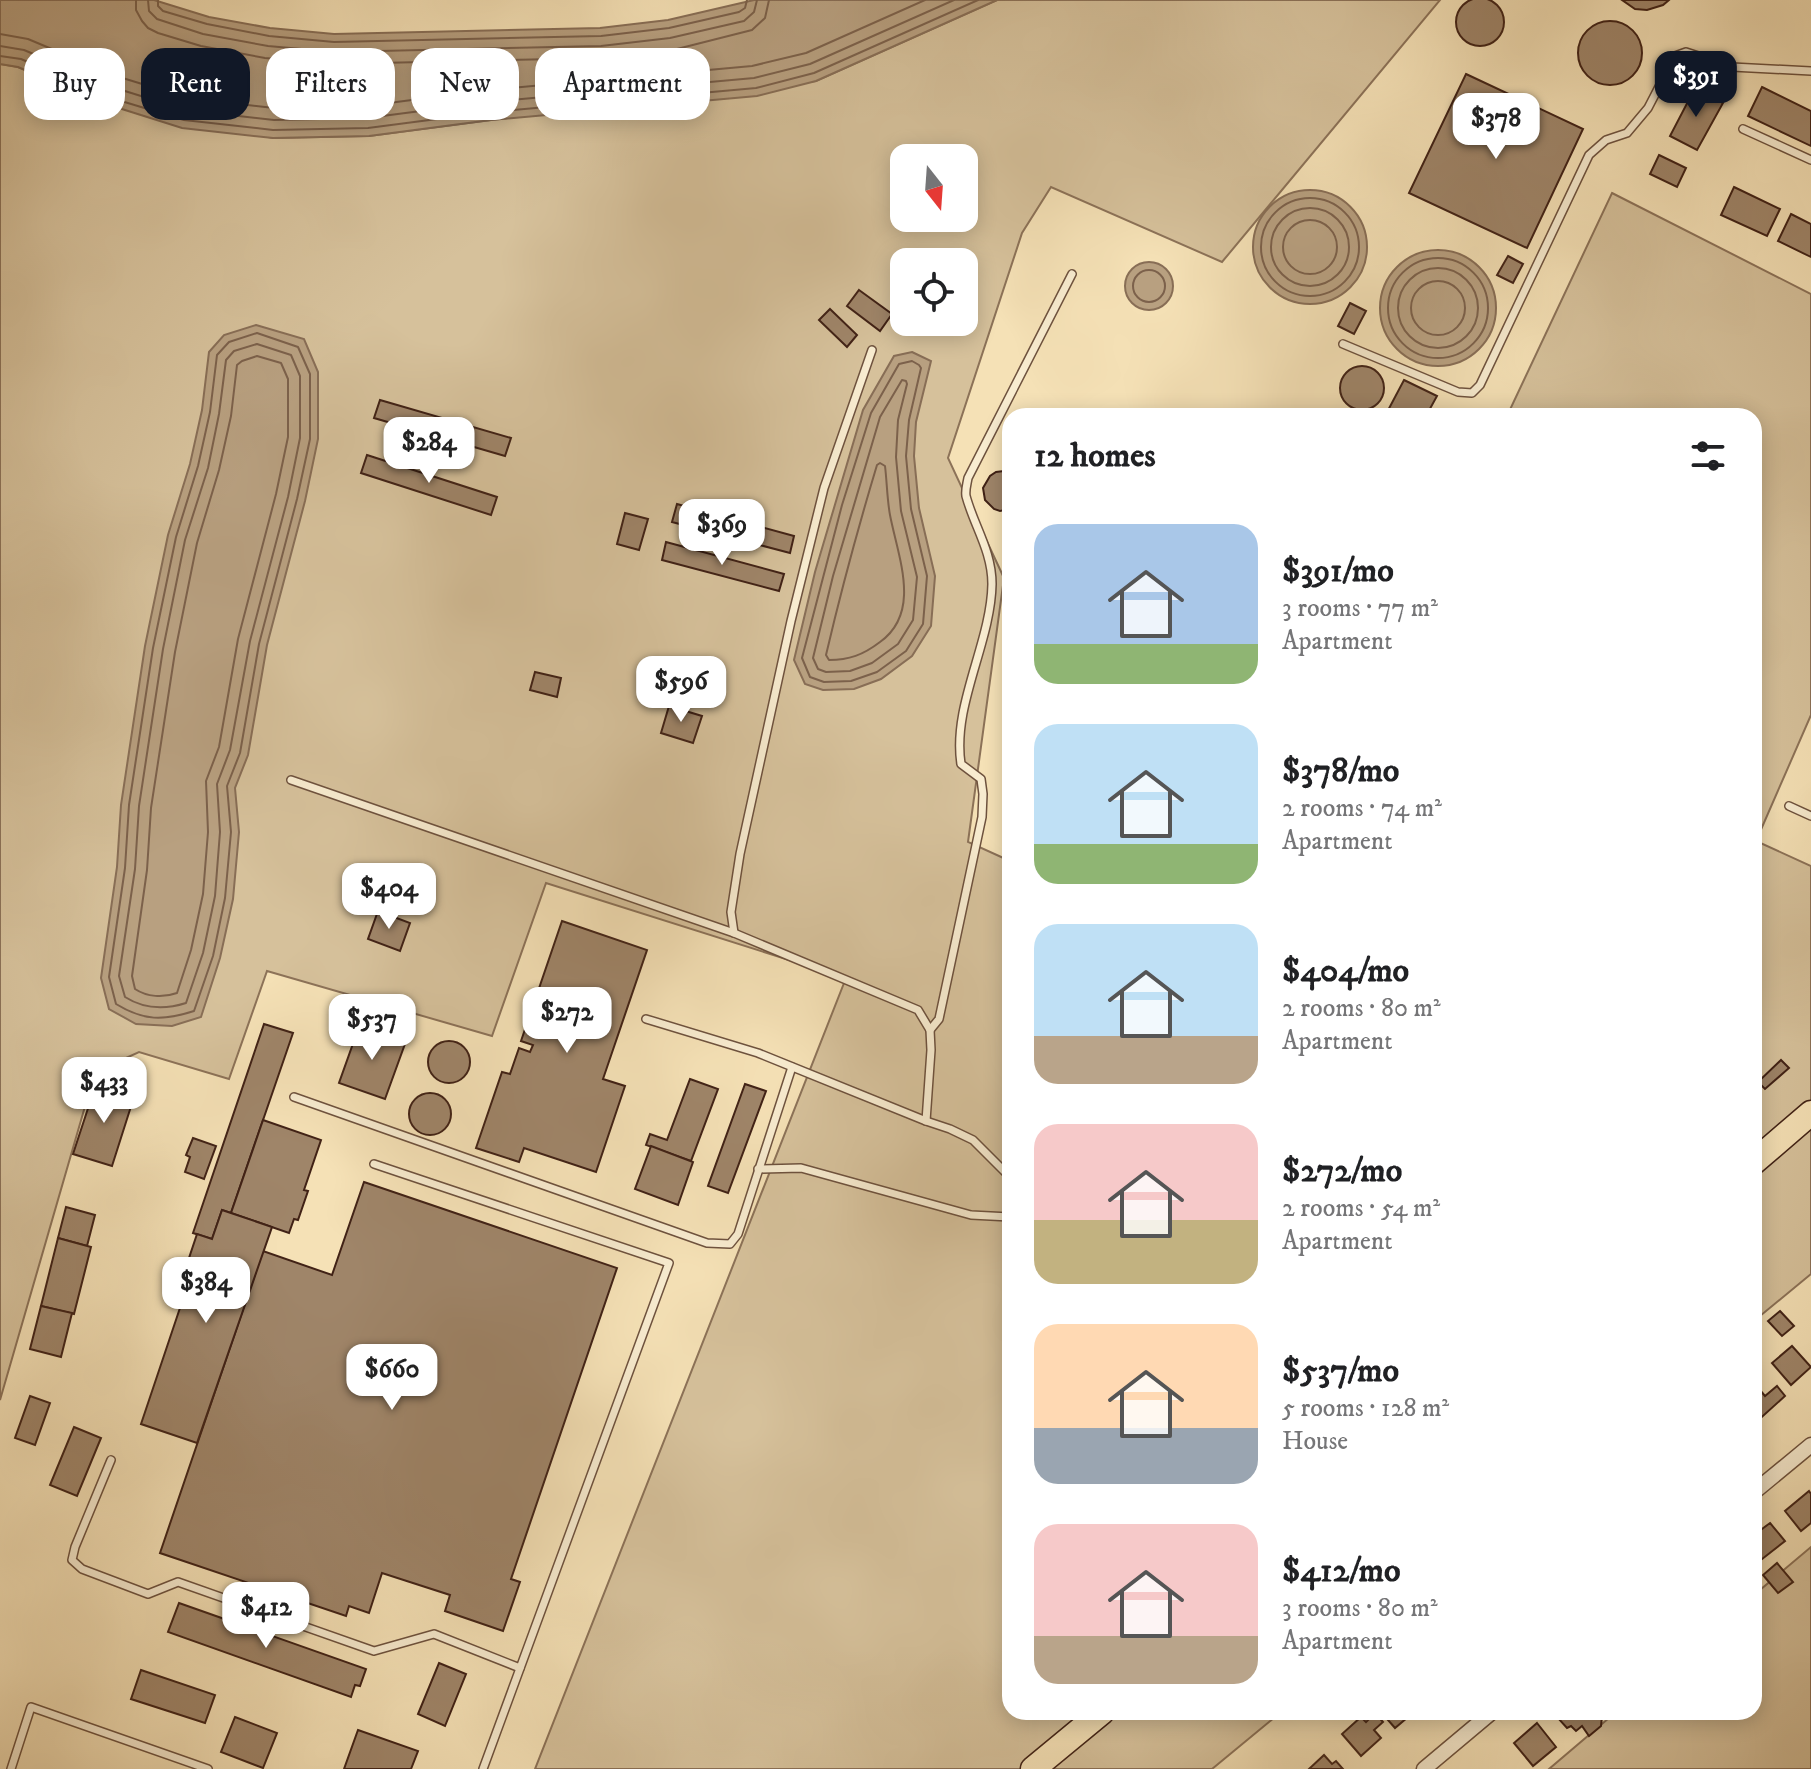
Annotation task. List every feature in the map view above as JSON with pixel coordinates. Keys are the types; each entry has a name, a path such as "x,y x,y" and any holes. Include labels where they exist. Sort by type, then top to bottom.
{"highway":[{"path":"1764,1154 1811,1113"},
{"path":"1033,1769 1092,1720"}],"street":[{"path":"1762,1485 1811,1445"},
{"path":"1424,1769 1482,1720"}],"lane":[{"path":"1343,344 1458,392 1472,393 1480,385 1589,155 1606,140 1627,133 1648,108 1675,56 1686,52 1732,67 1811,71"},
{"path":"1743,129 1811,160"},
{"path":"1004,408 1072,274"},
{"path":"734,933 731,912 740,854 791,621 824,488 872,350"},
{"path":"930,1030 939,1019 982,817 981,779 961,764 958,746 992,586 990,562 965,493 968,478 1002,411"},
{"path":"291,780 734,933 918,1010 930,1030 926,1121"},
{"path":"1789,806 1811,816"},
{"path":"646,1019 758,1053 950,1129 973,1140 1002,1169"},
{"path":"294,1097 707,1243 730,1244 738,1234 792,1067"},
{"path":"1764,1154 1798,1136"},
{"path":"374,1164 669,1263 483,1769"},
{"path":"758,1169 801,1168 971,1215 1002,1217"},
{"path":"111,1460 75,1547 72,1560 82,1569 148,1594 178,1582 374,1651 434,1634 520,1668"},
{"path":"11,1769 31,1707 208,1769"}],"shaded area":[{"path":"997,0 1440,0 1222,262 1051,187 1022,233 948,458 1002,574 968,842 1002,857 1002,1720 1271,1720 1212,1769 535,1769 846,978 546,883 492,1036 267,971 229,1079 139,1052 95,1072 0,1400 0,64 24,70 24,120 125,120 125,108 141,111 141,120 185,120 273,138 369,136 491,120 519,120 519,117 535,115 535,120 710,120 710,94 816,81"},
{"path":"1612,193 1811,294 1811,715 1762,827 1762,408 1511,408"},
{"path":"1762,844 1811,866 1811,1274 1762,1314"},
{"path":"1811,1547 1811,1769 1549,1769 1607,1720 1762,1720 1762,1588"}],"water":[{"path":"0,0 154,0 209,17 270,28 334,34 600,28 668,20 754,0 997,0 816,81 757,96 710,100 710,48 535,48 535,116 519,117 519,48 411,48 411,120 491,120 369,136 273,138 182,128 157,120 250,120 250,48 141,48 141,115 125,110 125,48 24,48 24,70 0,64"},
{"path":"1310,190 1342,199 1358,215 1367,247 1358,279 1342,295 1310,304 1278,295 1262,279 1253,247 1262,215 1278,199"},
{"path":"1438,250 1460,255 1479,267 1491,286 1496,308 1491,330 1479,349 1460,361 1438,366 1416,361 1397,349 1385,330 1380,308 1385,286 1397,267 1416,255"},
{"path":"1149,262 1166,269 1173,286 1166,303 1149,310 1132,303 1125,286 1132,269"},
{"path":"256,325 304,339 318,372 318,439 267,645 248,755 235,788 239,832 233,899 220,958 201,1017 172,1026 136,1024 109,1009 101,978 117,867 121,805 145,646 168,535 190,464 202,410 209,352 224,335"},
{"path":"912,352 931,361 916,422 914,456 919,508 935,576 931,626 912,656 881,679 854,689 823,690 805,684 794,660 815,572 863,410 894,356"}],"building":[{"path":"1471,-1 1489,-1 1503,13 1503,31 1489,45 1471,45 1457,31 1457,13"},
{"path":"1622,0 1669,0 1647,10 1635,9"},
{"path":"1604,21 1616,21 1633,30 1640,41 1640,65 1633,76 1616,85 1604,85 1592,80 1583,71 1578,59 1578,47 1583,35 1592,26"},
{"path":"1466,74 1583,129 1527,248 1409,193"},
{"path":"1762,87 1811,111 1811,146 1748,116"},
{"path":"1695,88 1723,103 1697,150 1670,136"},
{"path":"1659,155 1686,168 1677,187 1650,174"},
{"path":"1734,187 1780,209 1767,236 1721,215"},
{"path":"1791,214 1811,224 1811,257 1778,241"},
{"path":"1508,256 1523,264 1513,283 1497,275"},
{"path":"859,290 890,313 890,317 880,331 847,306"},
{"path":"1350,303 1366,311 1354,334 1338,326"},
{"path":"830,309 857,335 847,347 819,320"},
{"path":"1354,368 1370,368 1382,380 1382,396 1370,408 1354,408 1342,396 1342,380"},
{"path":"1404,380 1437,396 1430,408 1389,408"},
{"path":"380,400 511,438 505,456 374,418"},
{"path":"367,455 497,497 491,515 361,473"},
{"path":"1002,471 1000,511 985,500 983,488 996,472"},
{"path":"677,504 794,536 790,553 672,522"},
{"path":"625,513 648,519 639,550 617,544"},
{"path":"666,542 784,574 779,591 662,560"},
{"path":"535,672 561,678 557,697 530,690"},
{"path":"669,706 702,716 693,743 661,733"},
{"path":"378,911 410,923 400,951 368,939"},
{"path":"562,921 647,950 603,1079 625,1086 596,1172 524,1148 519,1162 476,1148 502,1072 510,1074 519,1048 530,1052 533,1045 521,1041"},
{"path":"264,1024 293,1033 231,1213 222,1210 212,1239 193,1233"},
{"path":"360,1024 406,1041 385,1099 339,1083"},
{"path":"449,1041 464,1047 470,1062 464,1077 449,1083 434,1077 428,1062 434,1047"},
{"path":"1781,1060 1789,1068 1765,1089 1762,1078"},
{"path":"690,1079 718,1089 691,1161 646,1145 650,1134 667,1140"},
{"path":"96,1084 134,1097 112,1166 73,1154"},
{"path":"745,1084 766,1091 728,1193 708,1186"},
{"path":"430,1093 445,1099 451,1114 445,1129 430,1135 415,1129 409,1114 415,1099"},
{"path":"263,1120 321,1140 304,1190 308,1191 298,1220 294,1219 289,1233 231,1213"},
{"path":"193,1138 216,1146 204,1179 185,1172 190,1157 186,1155"},
{"path":"651,1146 693,1162 678,1205 635,1189"},
{"path":"364,1182 617,1268 511,1579 520,1582 503,1631 445,1611 450,1595 382,1573 369,1613 349,1606 346,1616 160,1553 263,1251 332,1275"},
{"path":"66,1207 95,1215 87,1246 58,1238"},
{"path":"222,1210 272,1227 197,1443 141,1424 184,1296 177,1294 197,1234 212,1239"},
{"path":"58,1238 91,1247 74,1314 41,1306"},
{"path":"41,1306 72,1313 61,1357 30,1349"},
{"path":"1780,1311 1794,1326 1782,1336 1768,1321"},
{"path":"1792,1346 1811,1367 1791,1385 1772,1363"},
{"path":"1777,1386 1785,1396 1762,1417 1762,1392 1765,1396"},
{"path":"30,1396 50,1403 35,1445 15,1438"},
{"path":"74,1427 101,1438 77,1496 50,1485"},
{"path":"1809,1491 1811,1523 1801,1531 1785,1511"},
{"path":"1770,1523 1785,1541 1762,1559 1762,1529"},
{"path":"1777,1563 1793,1582 1778,1593 1763,1575"},
{"path":"179,1603 366,1669 360,1686 355,1685 351,1697 168,1632"},
{"path":"439,1663 466,1674 445,1726 418,1714"},
{"path":"141,1670 215,1695 205,1723 131,1699"},
{"path":"235,1717 277,1733 263,1768 221,1752"},
{"path":"1358,1720 1381,1720 1383,1722 1374,1730 1381,1738 1361,1756 1342,1734"},
{"path":"1388,1720 1404,1720 1395,1728"},
{"path":"1560,1720 1602,1720 1601,1726 1589,1736 1582,1726 1576,1731 1571,1726 1567,1728"},
{"path":"1537,1723 1556,1747 1533,1766 1514,1743"},
{"path":"358,1730 418,1751 411,1769 344,1769"},
{"path":"1324,1755 1332,1764 1336,1761 1343,1769 1309,1769"}]}
